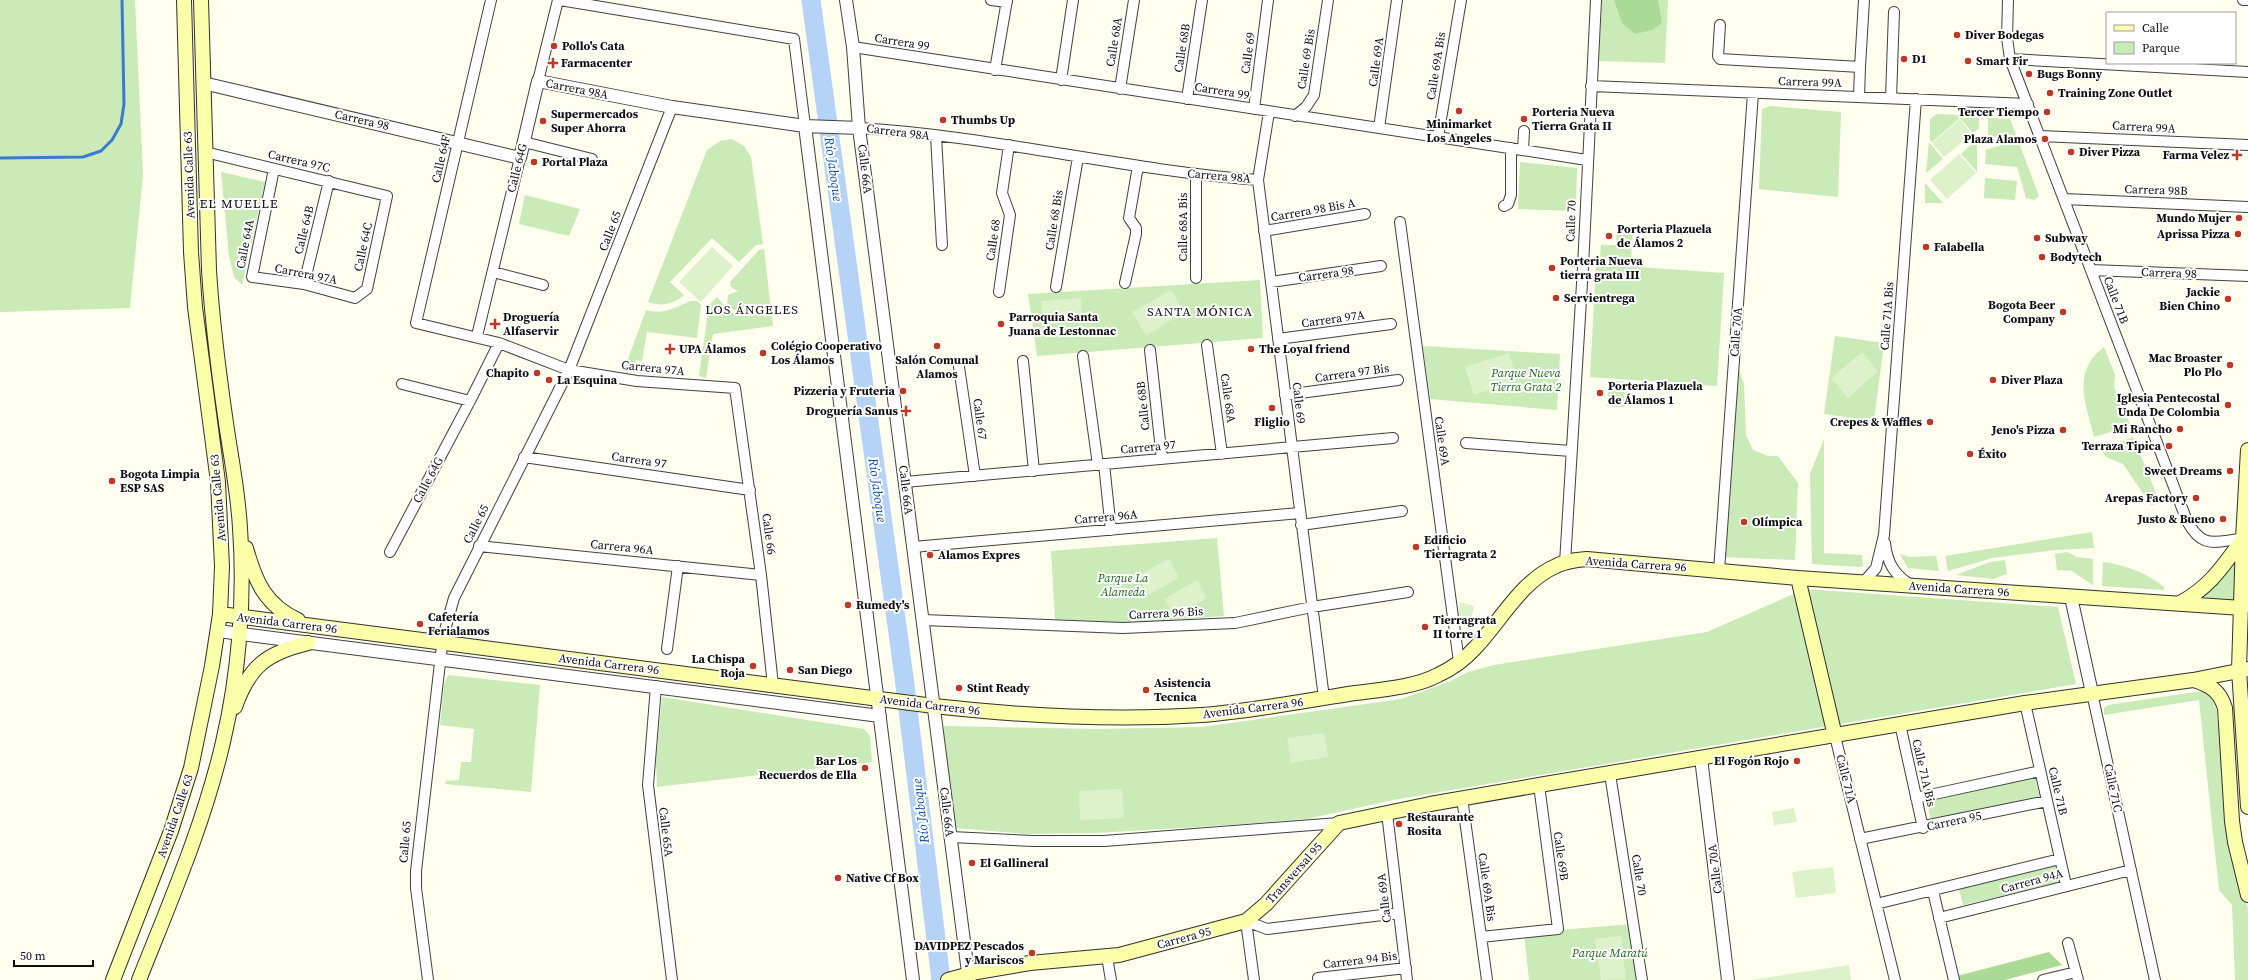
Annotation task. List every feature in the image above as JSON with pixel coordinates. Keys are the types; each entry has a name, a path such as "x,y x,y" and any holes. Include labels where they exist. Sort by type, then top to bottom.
{"main road":[{"name":"Avenida Calle 63","path":"113,980 171,831 189,775 218,631 220,614 222,558 218,482 195,307 191,252 184,0"},
{"name":"Avenida Calle 63","path":"139,980 178,883 201,817 223,742 232,693 240,617 240,529 232,454 225,416 211,305 204,152 201,0"},
{"path":"2248,450 2242,608 2248,807"},
{"path":"240,529 255,578 265,596 280,611 308,625"},
{"path":"2179,604 2195,595 2210,583 2245,539"},
{"name":"Avenida Carrera 96","path":"220,614 442,644 773,684 931,706 1035,716 1123,718 1202,714 1324,698 1418,682 1436,677 1459,662 1474,649 1526,587 1555,566 1587,559 1863,583 2242,608"},
{"name":"Calle 71A","path":"1798,578 1835,736"},
{"path":"223,742 241,692 251,673 267,658 278,652 308,643"},
{"path":"1339,823 1462,798 2025,703 2193,680 2244,670"},
{"path":"2193,680 2214,688 2223,700 2225,708 2232,821 2235,842 2248,895"},
{"name":"Transversal 95","path":"1246,921 1266,904 1339,823"},
{"name":"Carrera 95","path":"961,978 1045,961 1107,957 1246,921"}],"street":[{"name":"Calle 64F","path":"416,324 491,0"},
{"path":"559,0 794,39 913,980"},
{"name":"Calle 64G","path":"476,336 559,0"},
{"name":"Calle 66A","path":"846,0 853,47 856,128 923,620 931,706 951,837 961,978"},
{"path":"991,0 1007,1 995,70"},
{"path":"1061,80 1073,0"},
{"name":"Calle 68A","path":"1120,89 1134,0"},
{"name":"Calle 68B","path":"1187,99 1202,0"},
{"name":"Calle 69","path":"1254,109 1268,0"},
{"name":"Calle 69 Bis","path":"1295,116 1306,108 1314,95 1328,0"},
{"name":"Calle 69A","path":"1379,128 1397,0"},
{"name":"Calle 69A Bis","path":"1438,137 1461,0"},
{"name":"Calle 70","path":"1565,563 1583,267 1587,160 1596,0"},
{"path":"1859,97 1864,0"},
{"name":"Calle 71B","path":"2008,0 2007,38 2010,59 2187,522 2196,537 2205,542 2245,539"},
{"path":"2243,0 2248,0"},
{"path":"1892,98 1894,12"},
{"path":"1720,25 1718,56 1724,60 1860,67"},
{"name":"Carrera 99","path":"853,47 1587,160"},
{"path":"2010,59 2248,72"},
{"name":"Carrera 98A","path":"538,82 672,107 805,126 856,128 936,136 1009,145 1196,175 1258,180"},
{"name":"Carrera 98","path":"203,83 458,142 520,158"},
{"name":"Carrera 99A","path":"1591,86 2028,104"},
{"name":"Calle 70A","path":"1719,571 1753,93"},
{"name":"Calle 71A Bis","path":"1863,583 1876,568 1884,535 1916,100"},
{"name":"Calle 65","path":"428,980 416,888 416,871 442,644 450,610 479,546 569,370 672,107"},
{"name":"Calle 69","path":"1269,112 1258,180 1324,698"},
{"path":"1523,150 1524,131"},
{"path":"936,136 942,245"},
{"name":"Carrera 99A","path":"2040,136 2248,145"},
{"path":"524,142 592,159"},
{"name":"Calle 68","path":"999,292 1010,215 1002,193 1009,145"},
{"path":"1504,206 1508,204 1511,195 1511,148"},
{"name":"Carrera 97C","path":"204,152 330,181 387,196"},
{"name":"Calle 68 Bis","path":"1056,288 1078,157"},
{"path":"1125,283 1136,234 1136,228 1129,218 1138,166"},
{"name":"Calle 64A","path":"252,277 274,169"},
{"name":"Calle 68A Bis","path":"1196,175 1196,278"},
{"name":"Calle 64B","path":"304,284 330,181"},
{"name":"Calle 64C","path":"355,298 367,289 387,196"},
{"name":"Carrera 98B","path":"2064,199 2248,207"},
{"name":"Carrera 98 Bis A","path":"1264,231 1365,214"},
{"name":"Calle 69A","path":"1400,222 1459,662"},
{"name":"Carrera 98","path":"1271,282 1381,266"},
{"name":"Carrera 98","path":"2091,270 2248,276"},
{"path":"493,272 543,285"},
{"name":"Carrera 97A","path":"252,277 304,284 355,298"},
{"name":"Carrera 97A","path":"416,324 476,336 499,343 569,370 637,381 735,388"},
{"name":"Carrera 97A","path":"1278,339 1391,324"},
{"name":"Calle 64G","path":"390,552 499,343"},
{"name":"Calle 68A","path":"1207,345 1222,454"},
{"name":"Calle 68B","path":"1150,350 1162,459"},
{"path":"1083,356 1111,530"},
{"path":"1023,361 1034,471"},
{"name":"Calle 67","path":"959,367 975,476"},
{"name":"Carrera 97 Bis","path":"1285,395 1398,380"},
{"path":"402,384 470,401"},
{"name":"Calle 66","path":"735,388 761,575 773,684"},
{"name":"Carrera 97","path":"905,482 1393,438"},
{"path":"1466,443 1571,452"},
{"name":"Carrera 97","path":"524,457 750,490"},
{"path":"1301,525 1402,511"},
{"name":"Carrera 96A","path":"913,547 1300,513"},
{"name":"Calle 71A Bis","path":"1884,535 1886,554 1894,570 1897,575 1913,586"},
{"name":"Carrera 96A","path":"479,546 761,575"},
{"path":"667,649 678,566"},
{"name":"Carrera 96 Bis","path":"923,620 1123,628 1235,623 1312,607 1408,592"},
{"name":"Calle 71C","path":"2071,596 2092,693 2110,755 2131,870 2155,980"},
{"name":"Avenida Carrera 96","path":"218,631 656,686 880,716"},
{"name":"Calle 65A","path":"656,686 648,785 672,980"},
{"name":"Calle 71B","path":"2025,703 2066,885"},
{"name":"Calle 71A Bis","path":"1900,724 1923,828"},
{"name":"Calle 71A","path":"1835,736 1895,980"},
{"name":"Calle 70A","path":"1701,758 1728,980"},
{"path":"1916,798 2040,771"},
{"name":"Calle 70","path":"1610,774 1642,980"},
{"name":"Calle 69B","path":"1481,937 1558,930 1539,785"},
{"name":"Calle 69A Bis","path":"1462,798 1487,980"},
{"name":"Carrera 95","path":"1860,839 1923,828 2047,801"},
{"name":"Calle 69A","path":"1387,813 1407,980"},
{"path":"951,837 1034,841 1104,840 1254,831 1339,823"},
{"name":"Carrera 94A","path":"1876,904 2060,859"},
{"name":"Carrera 94A","path":"1939,918 2066,885 2131,870"},
{"path":"1932,891 1954,980"},
{"path":"1254,980 1246,921 1267,929 1399,912"},
{"path":"2043,980 2077,976 2068,943"},
{"path":"1107,957 1110,980"},
{"name":"Carrera 94 Bis","path":"1318,978 1406,968"}],"green space":[{"path":"0,0 135,0 143,175 130,308 0,312"},
{"path":"1602,0 1668,0 1665,63 1599,61"},
{"path":"1614,0 1658,0 1662,23 1652,30 1635,34 1622,23"},
{"path":"1770,106 1841,112 1838,197 1759,189 1762,109"},
{"path":"1937,114 1979,116 1979,128 1973,133 1960,118 1932,142 1930,140 1930,119"},
{"path":"1988,118 2010,119 2039,196 2034,200 2026,198 2017,167 1985,164 1986,150 2002,145 2002,137 1988,136"},
{"path":"1960,119 1972,134 1944,157 1932,143"},
{"path":"732,139 744,146 751,157 763,244 756,245 739,262 712,238 670,282 684,295 676,301 667,304 653,304 648,302 707,150 720,141"},
{"path":"1977,139 1977,172 1961,154"},
{"path":"1929,142 1943,159 1926,173"},
{"path":"1959,154 1976,173 1947,199 1930,180"},
{"path":"1520,162 1577,168 1576,211 1518,209"},
{"path":"221,172 265,182 242,285 234,277 229,256"},
{"path":"1985,178 2017,181 2015,200 1984,198"},
{"path":"1925,183 1943,203 1925,203"},
{"path":"525,195 580,209 569,236 519,224"},
{"path":"1617,227 1633,227 1631,259 1600,257 1601,245 1616,245"},
{"path":"712,247 733,266 701,302 679,282"},
{"path":"764,249 773,326 713,334 706,378 699,376 709,305 717,297 731,313 738,313 745,308 747,303 743,309 736,311 727,306 728,295 738,291 731,287 730,282 759,250"},
{"path":"1596,264 1724,273 1717,386 1590,377"},
{"path":"1260,280 1263,338 1037,356 1028,294"},
{"path":"1171,290 1184,312 1146,336 1132,312"},
{"path":"1081,298 1082,321 1043,325 1041,301"},
{"path":"690,301 697,301 701,305 697,338 647,332 642,361 636,360 632,370 625,367 646,310 658,312 663,311"},
{"path":"1835,336 1884,343 1874,421 1824,414"},
{"name":"Parque Nueva Tierra Grata 2","path":"1423,346 1560,354 1557,410 1430,399"},
{"path":"2104,347 2115,375 2114,387 2131,426 2094,437 2085,401 2084,378 2087,367"},
{"path":"1862,352 1878,371 1848,398 1831,378"},
{"path":"1509,353 1517,381 1474,395 1465,367"},
{"path":"1738,367 1744,384 1746,435 1753,450 1768,456 1778,456 1798,483 1795,560 1722,557"},
{"path":"1609,380 1625,382 1624,407 1607,406"},
{"path":"2133,437 2160,503 2151,505 2123,464 2106,457 2101,450"},
{"path":"1824,439 1824,553 1862,555 1863,566 1860,567 1812,564 1810,474"},
{"path":"2092,532 2094,548 2055,550 1992,558 1948,571 1945,556"},
{"name":"Parque La Alameda","path":"1217,538 1224,616 1123,624 1055,619 1051,551"},
{"path":"2067,552 2077,557 2093,559 2093,585 2072,571 2057,570 2055,554"},
{"path":"2237,552 2237,601 2202,597 2221,577"},
{"path":"1900,554 1910,557 1936,556 1939,571 1908,568"},
{"path":"1169,559 1179,578 1148,595 1137,576"},
{"path":"2005,560 2007,574 1993,579 1956,575 1990,562"},
{"path":"2103,562 2119,565 2143,574 2164,587 2164,590 2102,586"},
{"path":"1197,580 1207,598 1174,617 1164,599"},
{"path":"1805,589 2058,607 2076,684 1393,800 1307,819 1096,833 1026,834 955,828 941,731 945,726 1098,729 1202,727 1401,699 1451,681 1468,672 1494,665 1707,632"},
{"path":"1460,602 1474,606 1470,624 1457,621"},
{"path":"448,675 540,685 531,792 445,784 446,781 459,780 461,762 471,762 474,729 440,725 444,685"},
{"path":"2202,691 2208,692 2216,703 2229,849 2248,908 2248,980 2235,980 2232,905 2219,890 2199,700 2104,715 2104,708 2108,705"},
{"path":"662,697 864,729 870,736 872,762 657,787 656,761"},
{"path":"1324,733 1328,757 1291,763 1287,738"},
{"path":"2035,777 2040,798 1931,820 1926,799"},
{"path":"1122,789 1124,818 1080,820 1079,791"},
{"path":"1794,808 1797,822 1774,825 1772,812"},
{"path":"2056,865 2061,882 1963,905 1959,888"},
{"path":"1833,867 1836,893 1796,898 1792,872"},
{"name":"Parque Maratú","path":"1633,924 1642,980 1529,980 1524,933"},
{"path":"1621,936 1626,979 1601,980 1595,939"},
{"path":"2049,952 2062,965 2005,980 1958,980 1957,976"},
{"path":"1849,965 1851,980 1751,980"}],"waterway":[{"path":"0,158 83,157 101,151 112,140 121,124 124,104 122,0"},
{"name":"Río Jaboque","path":"811,0 904,677 941,980"}],"place":[{"name":"Diver Bodegas","path":"1957,35"},
{"name":"Pollo's Cata","path":"554,46"},
{"name":"D1","path":"1904,59"},
{"name":"Smart Fir","path":"1968,61"},
{"name":"Farmacenter","path":"553,63"},
{"name":"Bugs Bonny","path":"2029,74"},
{"name":"Training Zone Outlet","path":"2050,93"},
{"name":"Minimarket Los Angeles","path":"1459,111"},
{"name":"Tercer Tiempo","path":"2047,112"},
{"name":"Porteria Nueva Tierra Grata II","path":"1524,119"},
{"name":"Thumbs Up","path":"943,120"},
{"name":"Supermercados Super Ahorra","path":"543,121"},
{"name":"Plaza Alamos","path":"2045,139"},
{"name":"Diver Pizza","path":"2071,152"},
{"name":"Farma Velez","path":"2237,155"},
{"name":"Portal Plaza","path":"534,162"},
{"name":"Mundo Mujer","path":"2239,218"},
{"name":"Aprissa Pizza","path":"2238,234"},
{"name":"Porteria Plazuela de Álamos 2","path":"1609,236"},
{"name":"Subway","path":"2037,238"},
{"name":"Falabella","path":"1926,247"},
{"name":"Bodytech","path":"2042,257"},
{"name":"Porteria Nueva tierra grata III","path":"1552,268"},
{"name":"Servientrega","path":"1556,298"},
{"name":"Jackie Bien Chino","path":"2228,299"},
{"name":"Bogota Beer Company","path":"2063,312"},
{"name":"Droguería Alfaservir","path":"495,324"},
{"name":"Parroquia Santa Juana de Lestonnac","path":"1001,324"},
{"name":"Salón Comunal Alamos","path":"937,346"},
{"name":"UPA Álamos","path":"670,349"},
{"name":"The Loyal friend","path":"1251,349"},
{"name":"Colégio Cooperativo Los Álamos","path":"763,353"},
{"name":"Mac Broaster Plo Plo","path":"2230,365"},
{"name":"Chapito","path":"537,373"},
{"name":"La Esquina","path":"549,380"},
{"name":"Diver Plaza","path":"1993,380"},
{"name":"Pizzeria y Fruteria","path":"903,391"},
{"name":"Porteria Plazuela de Álamos 1","path":"1600,393"},
{"name":"Iglesia Pentecostal Unda De Colombia","path":"2228,405"},
{"name":"Fliglio","path":"1272,408"},
{"name":"Droguería Sanus","path":"906,411"},
{"name":"Crepes & Waffles","path":"1930,422"},
{"name":"Mi Rancho","path":"2180,429"},
{"name":"Jeno's Pizza","path":"2063,430"},
{"name":"Terraza Tipica","path":"2169,446"},
{"name":"Éxito","path":"1970,454"},
{"name":"Sweet Dreams","path":"2230,471"},
{"name":"Bogota Limpia ESP SAS","path":"112,481"},
{"name":"Arepas Factory","path":"2196,498"},
{"name":"Justo & Bueno","path":"2223,519"},
{"name":"Olímpica","path":"1744,522"},
{"name":"Edificio Tierragrata 2","path":"1416,547"},
{"name":"Alamos Expres","path":"930,555"},
{"name":"Rumedy's","path":"848,605"},
{"name":"Cafetería Ferialamos","path":"420,624"},
{"name":"Tierragrata II torre 1","path":"1425,627"},
{"name":"La Chispa Roja","path":"753,666"},
{"name":"San Diego","path":"790,670"},
{"name":"Stint Ready","path":"959,688"},
{"name":"Asistencia Tecnica","path":"1146,690"},
{"name":"El Fogón Rojo","path":"1797,761"},
{"name":"Bar Los Recuerdos de Ella","path":"865,768"},
{"name":"Restaurante Rosita","path":"1399,824"},
{"name":"El Gallineral","path":"972,863"},
{"name":"Native Cf Box","path":"838,878"},
{"name":"DAVIDPEZ Pescados y Mariscos","path":"1032,953"}],"district":[{"name":"EL MUELLE","path":"239,203"},
{"name":"LOS ÁNGELES","path":"752,309"},
{"name":"SANTA MÓNICA","path":"1200,311"}]}
